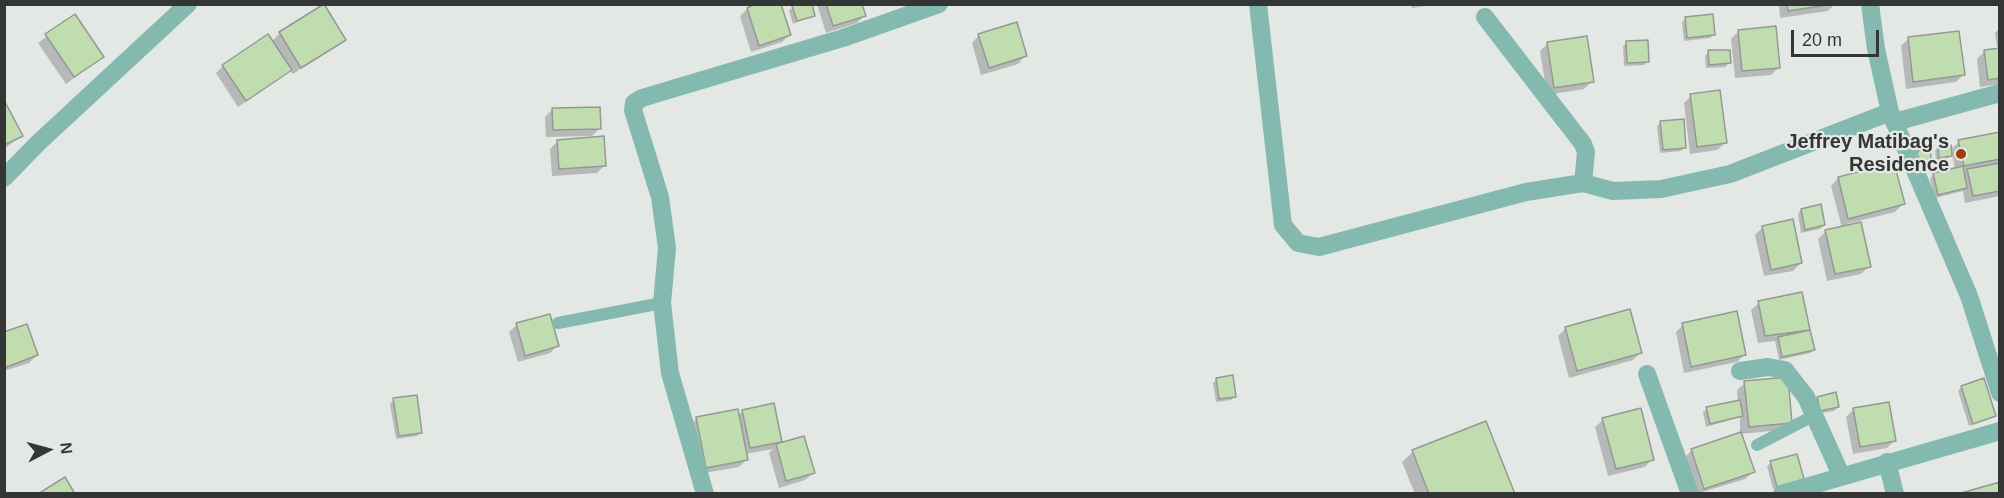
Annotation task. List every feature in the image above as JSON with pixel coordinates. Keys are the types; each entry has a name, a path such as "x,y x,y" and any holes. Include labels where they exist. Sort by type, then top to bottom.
{"street":[{"path":"4,178 37,144 188,4"},
{"path":"705,494 670,373 662,303 667,248 660,197 633,110 634,103 642,98 843,38 939,4"},
{"path":"1258,4 1283,225 1298,243 1319,247 1526,192 1583,183 1613,191 1661,189 1730,174 1893,117 2000,93"},
{"path":"1870,4 1876,49 1893,117 1969,296 2000,393"},
{"path":"1485,18 1583,144 1586,152 1583,183"},
{"path":"1740,371 1768,367 1785,370 1806,397 1812,416 1841,476"},
{"path":"1647,374 1690,494"},
{"path":"1782,494 2000,431"},
{"path":"1887,462 1895,494"}],"lane":[{"path":"558,323 662,303"},
{"path":"1757,445 1812,416"}],"building":[{"path":"324,4 346,40 301,68 279,32"},
{"path":"756,4 781,4 791,35 759,46 747,8"},
{"path":"812,4 815,16 797,21 792,6"},
{"path":"826,4 862,4 866,16 833,26"},
{"path":"1787,4 1834,4 1788,11"},
{"path":"75,14 104,57 74,77 45,34"},
{"path":"1713,14 1715,35 1687,38 1685,17"},
{"path":"1017,22 1027,56 989,68 978,34"},
{"path":"1776,26 1780,68 1742,71 1738,30"},
{"path":"1959,31 1965,75 1913,82 1908,37"},
{"path":"268,34 292,70 246,101 222,65"},
{"path":"1587,36 1594,82 1554,88 1547,42"},
{"path":"1648,40 1649,62 1627,63 1626,41"},
{"path":"2000,48 2000,78 1988,80 1984,50"},
{"path":"1708,50 1730,50 1731,63 1709,65"},
{"path":"1720,90 1727,143 1697,147 1690,94"},
{"path":"4,100 23,136 4,145"},
{"path":"600,107 601,129 553,130 552,108"},
{"path":"1684,119 1686,148 1663,150 1660,121"},
{"path":"2000,132 2000,159 1964,166 1958,140"},
{"path":"604,136 606,166 559,169 557,140"},
{"path":"1951,145 1952,156 1939,158 1938,146"},
{"path":"1930,149 1932,164 1919,166 1917,151"},
{"path":"1894,163 1905,204 1848,219 1838,177"},
{"path":"2000,163 2000,191 1973,196 1967,169"},
{"path":"1963,166 1967,188 1938,195 1933,173"},
{"path":"1821,204 1825,225 1805,230 1801,209"},
{"path":"1793,219 1802,263 1771,270 1762,226"},
{"path":"1861,222 1871,267 1835,274 1825,230"},
{"path":"1802,292 1810,330 1765,336 1758,301"},
{"path":"1630,309 1642,353 1577,371 1565,327"},
{"path":"1737,311 1746,355 1691,367 1682,323"},
{"path":"550,314 559,346 525,356 516,323"},
{"path":"27,324 38,355 4,368 4,332"},
{"path":"1810,330 1815,350 1782,357 1778,337"},
{"path":"1233,375 1236,397 1219,399 1216,378"},
{"path":"1788,377 1792,423 1749,427 1744,381"},
{"path":"1984,378 1996,416 1973,424 1961,386"},
{"path":"1836,392 1839,407 1820,411 1817,397"},
{"path":"417,395 422,433 399,436 393,398"},
{"path":"1740,400 1743,416 1710,424 1706,407"},
{"path":"1889,402 1896,441 1860,447 1853,408"},
{"path":"774,403 782,442 750,448 742,410"},
{"path":"1641,408 1654,460 1616,469 1602,418"},
{"path":"738,409 748,460 706,468 696,417"},
{"path":"1486,421 1515,494 1429,494 1412,450"},
{"path":"1741,432 1755,472 1704,489 1691,449"},
{"path":"804,436 815,473 786,481 776,444"},
{"path":"1797,454 1804,479 1777,487 1770,461"},
{"path":"65,477 75,494 38,494"},
{"path":"2000,482 2000,494 1961,493"}],"place":[{"name":"Jeffrey Matibag's Residence","path":"1961,154"}]}
